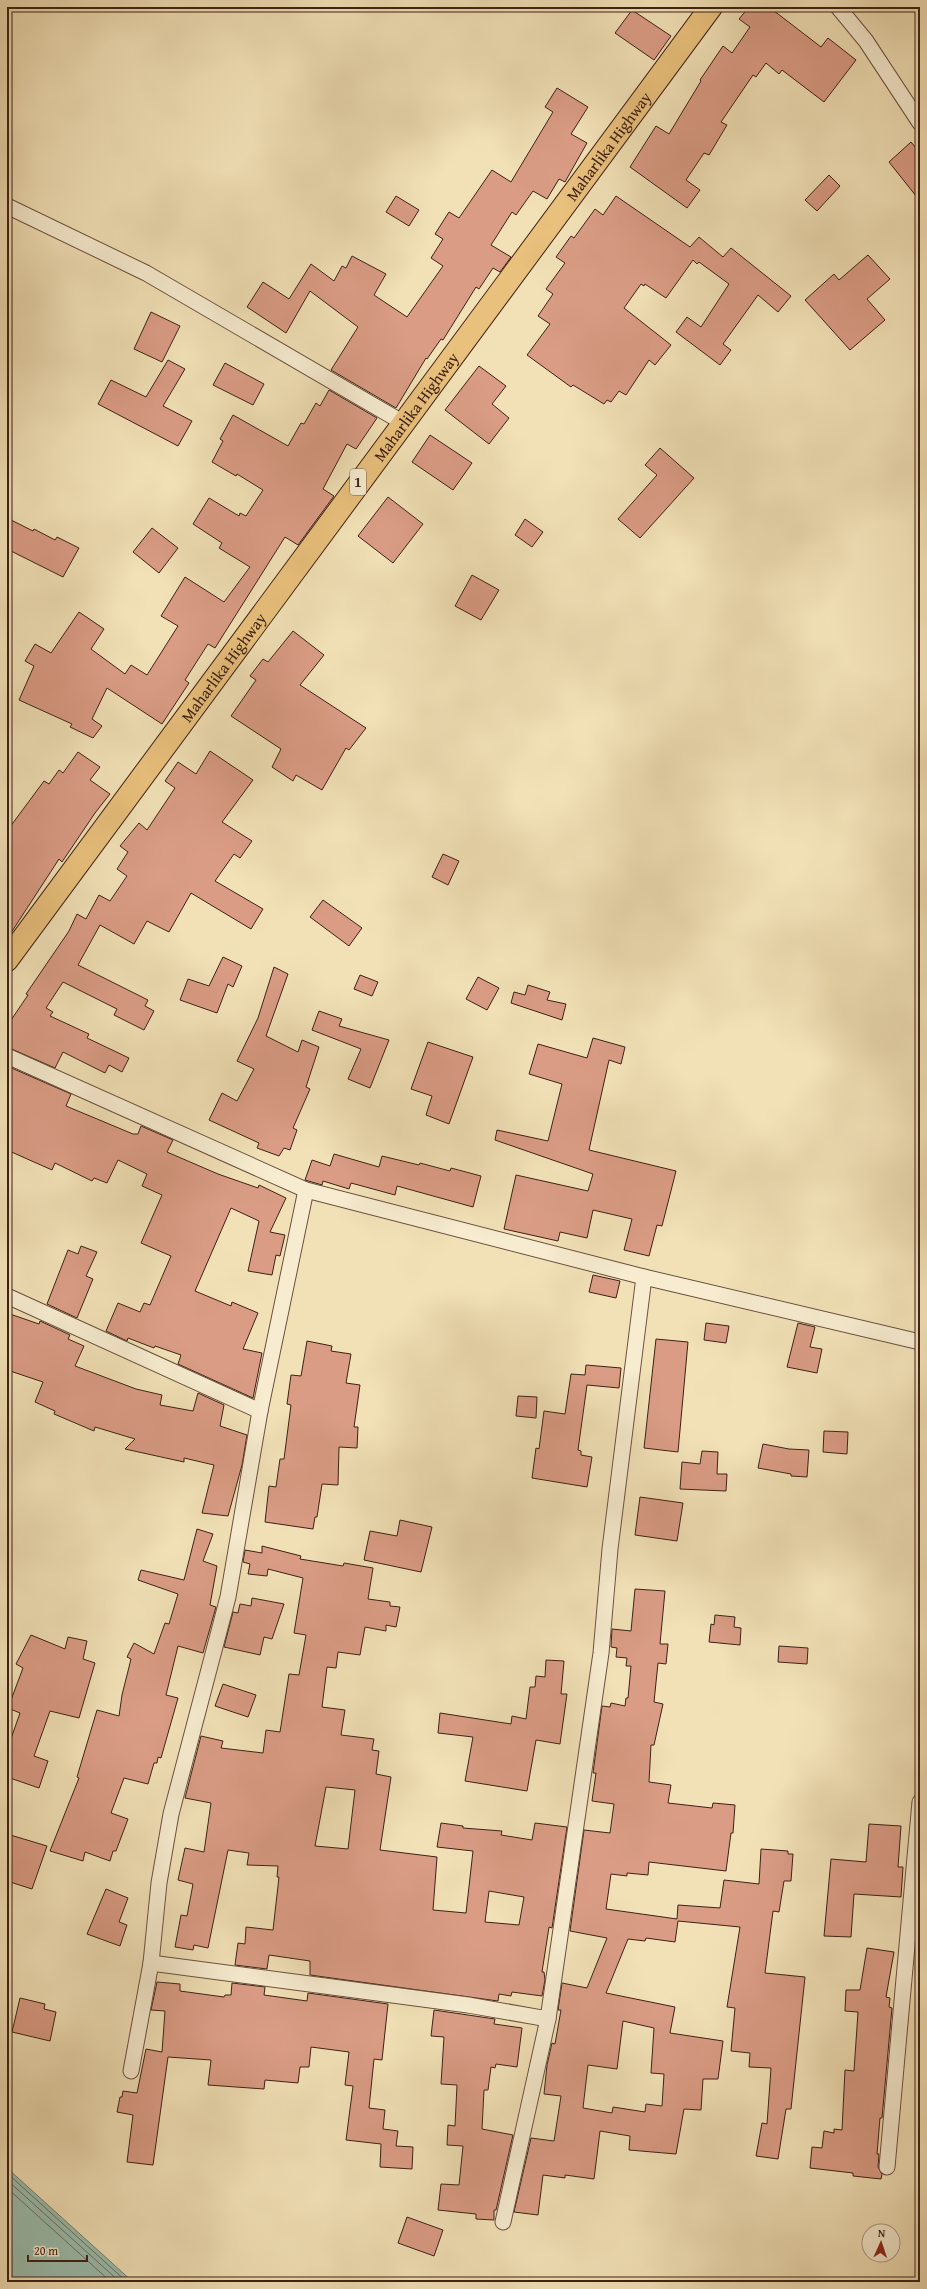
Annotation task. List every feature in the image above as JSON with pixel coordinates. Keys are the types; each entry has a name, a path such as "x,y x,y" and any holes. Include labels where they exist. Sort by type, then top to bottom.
{"highway":[{"name":"Maharlika Highway","path":"7,960 402,422 711,7"}],"street":[{"path":"838,7 866,41 920,123"},
{"path":"7,206 152,276 402,422"},
{"path":"7,1056 306,1190 644,1277 920,1342"},
{"path":"131,2071 151,1963 159,1883 171,1814 228,1597 260,1411 306,1190"},
{"path":"503,2222 548,2019 601,1653 610,1549 644,1277"},
{"path":"7,1296 260,1411"},
{"path":"887,2167 920,1802"},
{"path":"151,1963 468,2005 548,2019"}],"water":[{"path":"7,2168 133,2282 7,2282"}],"building":[{"path":"749,7 769,7 821,47 828,38 856,60 824,102 782,70 779,74 766,63 756,77 753,75 721,122 727,125 709,155 704,153 686,180 700,190 687,208 630,167 656,126 669,134 701,81 700,80 723,46 732,53 750,27 739,19"},
{"path":"632,10 671,36 654,60 615,33"},
{"path":"557,88 588,107 571,134 587,143 565,182 559,179 547,199 533,191 516,215 512,212 491,245 511,257 500,272 493,268 479,289 476,287 443,340 441,339 427,359 426,358 396,408 331,370 358,327 310,291 286,333 247,307 263,282 289,299 311,264 334,281 342,266 346,268 352,256 386,274 374,295 407,317 443,266 431,258 443,239 435,234 449,212 459,218 492,170 511,182 553,112 545,107"},
{"path":"911,142 920,153 920,201 889,162"},
{"path":"829,175 840,186 817,211 805,200"},
{"path":"396,196 419,210 409,226 386,212"},
{"path":"616,196 690,247 699,237 723,257 731,248 791,296 778,312 758,295 723,344 731,350 720,365 676,332 687,317 701,327 729,284 699,262 697,264 693,260 666,298 645,284 644,286 641,284 624,308 671,345 655,365 649,360 626,395 619,391 611,402 607,400 604,404 573,385 571,387 527,355 550,324 538,316 553,294 546,289 565,263 556,257 571,236 574,238 595,209 603,215"},
{"path":"868,255 890,279 867,299 885,320 850,350 805,300 834,274 839,280"},
{"path":"151,312 180,326 162,362 134,349"},
{"path":"168,360 185,369 163,406 192,421 178,446 98,404 111,380 146,397"},
{"path":"225,363 264,384 253,405 213,385"},
{"path":"479,366 506,386 492,404 509,418 489,444 445,410"},
{"path":"329,390 377,418 356,449 347,444 323,489 334,496 298,545 285,537 215,648 208,644 185,680 189,683 162,724 107,688 92,719 102,726 93,738 70,727 72,724 19,700 34,666 25,661 35,644 51,653 79,612 104,629 91,649 125,674 131,665 147,675 178,626 161,616 185,577 224,602 250,567 219,548 222,543 193,524 209,498 239,516 240,513 246,516 263,490 237,474 236,476 212,462 223,441 220,439 233,415 288,446 301,423 304,424 316,403 320,406"},
{"path":"430,435 472,463 453,490 412,462"},
{"path":"660,448 694,478 640,538 618,519 657,475 645,465"},
{"path":"388,497 423,524 393,563 358,536"},
{"path":"525,519 543,532 532,547 515,535"},
{"path":"11,520 33,531 34,529 55,540 57,537 79,548 63,577 7,549 7,528"},
{"path":"152,528 178,548 159,573 133,552"},
{"path":"472,575 499,590 481,620 455,606"},
{"path":"293,631 324,655 300,685 366,728 349,750 346,748 322,790 296,775 293,781 272,767 281,749 231,716 256,680 250,676 263,659 268,662"},
{"path":"210,751 253,780 222,822 252,841 240,858 234,854 215,881 263,909 251,929 191,893 169,932 147,921 134,944 100,925 78,965 148,1000 145,1006 154,1011 144,1030 114,1015 117,1009 63,982 46,1008 53,1012 50,1016 89,1034 87,1038 129,1058 122,1072 109,1065 105,1073 63,1052 55,1068 7,1047 7,1026 28,995 26,994 69,931 77,914 86,919 99,895 110,901 127,876 117,869 128,852 120,846 139,823 147,830 175,788 165,781 178,762 196,774"},
{"path":"78,752 100,767 90,780 110,794 95,813 62,862 59,859 7,939 7,831 44,781 49,784 59,770 63,773"},
{"path":"443,854 459,861 448,885 432,877"},
{"path":"323,900 362,928 349,946 310,917"},
{"path":"223,957 242,966 233,987 228,984 217,1013 180,1000 188,979 209,986"},
{"path":"274,967 288,974 266,1036 298,1052 302,1040 319,1047 306,1087 310,1089 293,1128 297,1130 290,1150 284,1148 279,1156 257,1148 259,1143 209,1120 222,1093 237,1101 254,1069 237,1061 258,1018"},
{"path":"360,975 378,982 372,996 354,989"},
{"path":"478,977 499,988 487,1010 466,999"},
{"path":"528,985 550,992 547,1000 566,1004 562,1020 511,1003 514,992 525,995"},
{"path":"319,1011 342,1019 339,1026 389,1040 370,1088 348,1079 361,1049 312,1030"},
{"path":"593,1038 625,1047 621,1064 609,1060 589,1150 676,1171 662,1226 657,1225 649,1256 624,1250 632,1219 593,1210 587,1238 560,1232 558,1241 504,1229 516,1175 588,1191 593,1174 495,1140 497,1130 548,1141 562,1084 529,1074 538,1044 587,1058"},
{"path":"428,1042 473,1057 449,1124 426,1115 432,1096 411,1089"},
{"path":"7,1066 71,1094 66,1106 133,1134 138,1134 141,1126 173,1140 167,1152 218,1174 258,1188 259,1185 286,1198 270,1232 285,1235 280,1256 276,1255 272,1275 248,1271 259,1221 231,1208 195,1291 231,1306 232,1302 258,1313 243,1349 262,1353 253,1398 178,1364 181,1355 155,1346 154,1348 128,1338 127,1341 106,1331 118,1303 140,1312 144,1303 150,1305 171,1256 141,1243 162,1195 142,1186 147,1174 118,1160 107,1183 94,1178 92,1181 55,1163 52,1170 7,1150"},
{"path":"334,1154 379,1167 382,1156 419,1165 420,1163 450,1171 451,1168 481,1176 473,1207 397,1186 395,1195 351,1183 349,1189 323,1181 322,1185 305,1180 312,1160 330,1166"},
{"path":"81,1246 97,1252 86,1276 93,1279 77,1318 47,1304 68,1250 78,1254"},
{"path":"593,1275 620,1281 616,1298 589,1292"},
{"path":"7,1313 39,1324 40,1321 70,1335 68,1339 84,1346 75,1366 136,1389 162,1395 160,1405 193,1411 198,1393 224,1405 220,1426 247,1435 242,1465 228,1516 202,1513 214,1465 184,1458 184,1462 125,1449 135,1439 95,1427 94,1431 54,1414 55,1411 35,1402 43,1382 7,1370"},
{"path":"706,1323 729,1326 726,1343 704,1340"},
{"path":"798,1323 815,1327 810,1347 822,1349 817,1373 787,1367"},
{"path":"656,1339 688,1342 678,1452 644,1448"},
{"path":"307,1341 332,1346 331,1351 351,1354 346,1383 360,1385 354,1427 358,1427 357,1448 339,1447 338,1485 322,1484 317,1517 315,1517 313,1529 265,1522 269,1486 276,1487 280,1459 284,1459 291,1405 287,1404 291,1375 301,1376"},
{"path":"586,1365 621,1368 619,1388 587,1385 578,1450 581,1451 581,1455 592,1457 587,1487 532,1478 536,1448 539,1449 544,1411 565,1414 571,1374 585,1375"},
{"path":"518,1396 537,1397 536,1418 516,1416"},
{"path":"824,1431 848,1432 847,1454 823,1452"},
{"path":"763,1444 789,1449 809,1450 807,1477 791,1476 791,1474 758,1468"},
{"path":"702,1451 718,1452 717,1474 727,1474 726,1491 680,1489 682,1462 700,1464"},
{"path":"640,1497 683,1503 677,1541 635,1535"},
{"path":"400,1520 432,1527 421,1572 364,1560 370,1531 397,1536"},
{"path":"197,1529 213,1534 203,1561 217,1566 210,1605 216,1607 203,1653 178,1646 166,1695 178,1698 161,1758 158,1757 157,1763 154,1763 148,1784 124,1778 111,1813 128,1819 116,1851 113,1851 110,1861 85,1852 83,1861 50,1851 79,1778 77,1777 97,1710 119,1716 122,1695 131,1659 127,1657 134,1643 154,1654 165,1623 169,1624 178,1594 138,1580 141,1570 184,1580"},
{"path":"262,1546 301,1556 300,1559 343,1566 344,1563 373,1568 368,1599 390,1602 390,1606 400,1607 396,1627 386,1625 386,1631 365,1627 360,1655 338,1652 336,1668 327,1667 322,1707 345,1710 341,1735 374,1739 372,1750 379,1751 376,1774 391,1777 380,1850 437,1857 433,1910 466,1913 473,1851 437,1847 441,1823 463,1826 463,1828 502,1831 501,1835 532,1840 535,1823 567,1827 552,1928 549,1927 542,1972 544,1972 545,1980 542,1996 512,1992 511,1996 499,1994 498,2001 310,1975 310,1961 269,1955 267,1969 235,1965 238,1943 245,1944 246,1927 273,1930 279,1877 277,1877 278,1866 247,1865 249,1853 228,1850 208,1948 194,1945 193,1950 175,1947 181,1915 187,1916 193,1884 178,1880 185,1848 204,1852 211,1803 185,1798 201,1736 223,1741 221,1748 263,1753 266,1730 280,1732 289,1674 299,1675 306,1635 294,1633 303,1578 268,1569 267,1576 248,1574 250,1564 243,1562 245,1550 262,1553","holes":["326,1787 355,1790 348,1849 315,1846","489,1891 524,1897 519,1925 485,1922"]},
{"path":"635,1589 665,1591 660,1644 668,1644 666,1664 658,1663 654,1702 663,1704 654,1745 651,1745 649,1782 671,1785 668,1803 712,1808 713,1803 735,1805 733,1833 731,1833 726,1871 649,1862 648,1875 627,1873 627,1876 611,1874 606,1909 677,1919 678,1905 720,1908 724,1880 759,1884 761,1849 788,1851 788,1854 793,1854 791,1881 784,1881 779,1912 773,1911 765,1973 805,1977 791,2109 786,2109 778,2159 756,2156 762,2123 767,2124 771,2068 749,2067 750,2053 731,2051 735,2008 727,2007 740,1927 678,1921 675,1942 646,1938 645,1941 628,1939 606,1993 675,2007 670,2033 723,2041 718,2079 703,2079 701,2110 684,2109 676,2154 629,2150 630,2136 600,2131 594,2179 565,2175 565,2178 543,2175 538,2215 514,2212 531,2138 554,2141 561,2096 544,2094 547,2065 552,2043 555,2044 561,2010 558,2010 562,1983 587,1988 607,1938 570,1931 584,1830 610,1833 614,1804 592,1801 596,1773 593,1773 602,1706 610,1707 611,1703 625,1706 626,1698 628,1698 631,1666 626,1666 627,1658 616,1657 617,1648 611,1647 612,1629 631,1631","holes":["623,2021 654,2028 651,2073 664,2074 662,2106 646,2104 645,2112 613,2107 612,2113 583,2108 588,2065 617,2069"]},
{"path":"252,1598 284,1604 272,1639 264,1637 260,1655 224,1647 233,1612 238,1613 240,1604 251,1606"},
{"path":"715,1615 735,1617 734,1627 741,1628 740,1645 709,1642 711,1624 714,1625"},
{"path":"31,1635 65,1649 68,1637 87,1641 83,1659 95,1663 79,1718 50,1711 34,1756 48,1761 39,1788 7,1777 7,1750 20,1713 8,1708 23,1668 16,1664"},
{"path":"779,1646 808,1648 807,1664 778,1662"},
{"path":"546,1660 564,1661 561,1694 567,1694 560,1744 536,1740 527,1791 465,1781 473,1737 438,1733 440,1713 511,1724 512,1716 526,1719 530,1687 535,1687 536,1676 545,1677"},
{"path":"223,1684 256,1695 248,1717 215,1706"},
{"path":"869,1824 901,1826 898,1867 903,1867 901,1897 854,1894 851,1937 824,1936 831,1859 866,1862"},
{"path":"7,1834 47,1846 32,1889 7,1881"},
{"path":"106,1889 128,1898 119,1922 127,1925 120,1946 87,1934"},
{"path":"867,1948 894,1952 886,1997 890,1998 889,2007 892,2008 882,2118 880,2118 877,2154 879,2154 878,2167 882,2174 881,2179 853,2176 853,2173 810,2168 812,2147 822,2148 824,2131 834,2133 834,2129 842,2130 845,2070 854,2071 858,2012 845,2011 846,1990 860,1990"},
{"path":"157,1982 180,1984 180,1991 224,1997 225,1995 231,1995 232,1983 265,1987 264,1995 307,2001 308,1993 388,2004 382,2060 374,2059 369,2108 385,2110 383,2129 398,2131 396,2146 413,2147 412,2169 380,2167 381,2144 346,2140 353,2086 345,2085 349,2052 311,2047 309,2067 300,2067 298,2083 265,2080 264,2089 208,2085 211,2060 168,2057 153,2165 127,2162 133,2115 117,2112 120,2097 122,2097 123,2091 137,2093 146,2049 162,2052 165,2011 151,2010"},
{"path":"20,1998 45,2004 44,2009 56,2012 50,2041 12,2032"},
{"path":"434,2010 495,2019 494,2024 522,2028 517,2067 496,2064 495,2068 491,2067 488,2090 484,2090 482,2129 513,2135 496,2210 494,2210 494,2220 476,2219 476,2214 438,2210 441,2184 459,2185 463,2146 447,2145 448,2125 455,2126 457,2085 441,2084 444,2037 431,2036"},
{"path":"407,2217 443,2230 434,2256 398,2243"}]}
